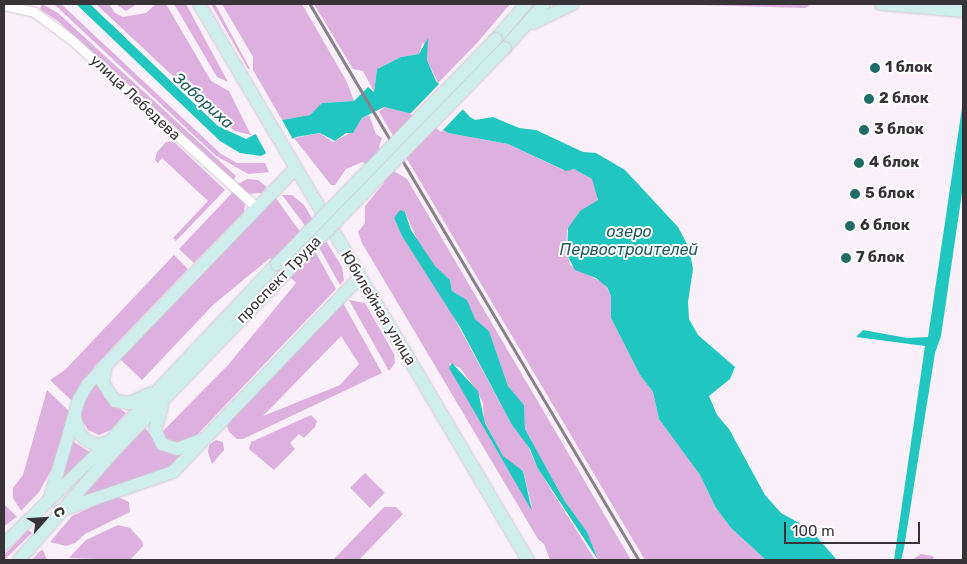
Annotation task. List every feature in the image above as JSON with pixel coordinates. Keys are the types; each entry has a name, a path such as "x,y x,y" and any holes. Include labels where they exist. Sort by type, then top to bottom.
{"main road":[{"name":"Юбилейная улица","path":"198,4 285,155 360,277 528,560"},
{"name":"проспект Труда","path":"19,560 161,395 496,39 526,4"},
{"name":"проспект Труда","path":"281,269 505,48 544,4"},
{"path":"520,31 541,18 573,4"},
{"path":"882,4 963,11"},
{"path":"294,170 107,362 83,392 49,502 60,511 164,477 179,467 202,439 360,277"},
{"path":"107,362 103,383 115,401 129,403 161,395 155,423 162,444 177,449 202,439"},
{"name":"проспект Труда","path":"4,544 109,442 161,395"},
{"path":"75,416 79,433 86,440 97,445 109,442"}],"street":[{"name":"улица Лебедева","path":"4,5 34,12 72,40 256,207"}],"shaded area":[{"path":"42,4 58,13 236,176 232,183 59,22 40,9"},
{"path":"54,4 61,4 221,154 237,163 265,163 269,172 248,174 215,155"},
{"path":"96,4 109,4 115,13 123,17 146,13 156,4 166,4 211,81 229,91 251,135 235,131 222,122"},
{"path":"116,4 137,4 126,11"},
{"path":"174,4 186,4 228,82 217,77"},
{"path":"211,4 215,4 250,69 248,69"},
{"path":"222,4 302,4 347,82 354,101 324,103 310,115 282,120 253,70 253,57"},
{"path":"314,4 510,4 478,42 438,83 427,60 423,42 419,54 401,57 377,69 374,92 363,71 353,69"},
{"path":"665,4 807,4 809,6 805,8"},
{"path":"384,107 425,117 448,133 508,144 563,170 574,169 592,179 598,193 597,203 579,212 567,230 566,248 570,265 605,284 611,296 611,318 640,375 653,392 659,419 700,475 716,508 731,528 766,560 645,560 379,112"},
{"path":"369,115 376,134 382,138 379,147 381,153 392,170 407,179 631,560 598,560 587,533 564,500 525,429 524,405 508,386 489,331 475,320 465,299 452,291 450,280 437,269 420,246 405,212 394,218 402,236 445,301 512,425 527,444 537,467 595,560 550,560 544,544 538,539 362,243 358,232 365,223 365,206 384,183 383,176 376,168 362,162 346,169 335,185 331,185 294,138 320,133 333,142 354,131 362,118","holes":["449,363 460,368 476,389 483,403 484,420 498,448 505,459 523,471 532,507 493,444"]},
{"path":"173,141 225,190 176,241 173,238 208,201 162,158 158,163 155,160 157,152 166,142"},
{"path":"247,179 258,180 267,187 262,193 249,194 238,184"},
{"path":"233,192 245,203 244,212 194,263 179,249"},
{"path":"282,195 292,195 304,205 342,267 344,280 340,285 312,235"},
{"path":"275,197 317,255 336,289 194,438 188,442 168,444 161,433 228,365 296,283 270,258 213,305 142,380 120,359"},
{"path":"174,255 188,269 94,367 74,403 50,380 65,370"},
{"path":"349,300 365,303 394,354 395,363 389,371"},
{"path":"343,303 382,373 243,439 237,439 229,432 226,423","holes":["341,336 359,364 340,385 263,416"]},
{"path":"97,379 104,397 126,413 111,430 99,435 88,430 81,419 81,407"},
{"path":"47,390 70,412 54,465 39,492 21,511 13,498 13,488 23,475"},
{"path":"311,415 317,421 315,427 304,438 299,434 290,443 295,449 274,470 249,449 251,442"},
{"path":"145,428 156,441 182,454 169,467 85,497 86,490"},
{"path":"216,440 223,442 224,450 212,464 208,452 209,445"},
{"path":"72,441 90,452 61,484"},
{"path":"365,473 385,493 370,508 350,488"},
{"path":"116,496 129,502 130,512 85,534 75,543 66,546 50,542 72,516"},
{"path":"4,504 17,517 4,526"},
{"path":"384,507 396,507 403,514 359,560 333,560"},
{"path":"118,525 130,528 142,541 143,546 130,560 69,558 86,540"},
{"path":"28,530 32,533 4,560 4,555"},
{"path":"43,550 47,560 32,560 40,551"},
{"path":"921,554 933,556 934,560 912,560"}],"water":[{"name":"озеро Первостроителей","path":"76,4 90,4 218,126 246,139 282,120 310,115 322,103 354,101 368,87 374,92 377,69 401,57 419,54 428,38 427,60 436,81 470,117 475,120 493,117 519,128 536,130 583,152 596,153 625,170 678,227 689,248 693,269 688,302 689,319 698,335 735,367 730,379 709,396 717,415 729,429 765,495 781,513 810,529 837,560 766,560 731,528 716,508 700,475 659,419 653,392 640,375 611,318 611,296 607,287 596,278 575,270 567,255 568,228 580,211 598,200 592,179 574,169 566,171 508,144 448,133 425,117 384,107 362,118 353,133 346,133 335,141 320,133 296,137 261,156 240,153 220,141"},
{"path":"963,101 963,186 941,336 935,353 904,548 901,560 894,560 925,346 856,337 863,330 907,338 928,337"},
{"path":"400,210 405,212 411,230 435,266 450,280 452,291 467,300 475,319 489,331 508,386 524,405 525,429 564,500 587,532 598,560 537,467 530,449 512,425 460,327 402,236 394,218"},
{"path":"452,363 478,391 485,423 503,456 523,471 532,511 449,368"}],"pier":[{"path":"441,82 464,108 441,132 424,119 410,114"},
{"path":"281,118 294,141 267,155 255,133"}],"railway":[{"path":"310,4 639,560"}],"place":[{"name":"1 блок","path":"875,68"},
{"name":"2 блок","path":"869,99"},
{"name":"3 блок","path":"864,130"},
{"name":"4 блок","path":"859,163"},
{"name":"5 блок","path":"855,194"},
{"name":"6 блок","path":"850,226"},
{"name":"7 блок","path":"846,258"}],"water label":[{"name":"Забориха","path":"203,101"}]}
